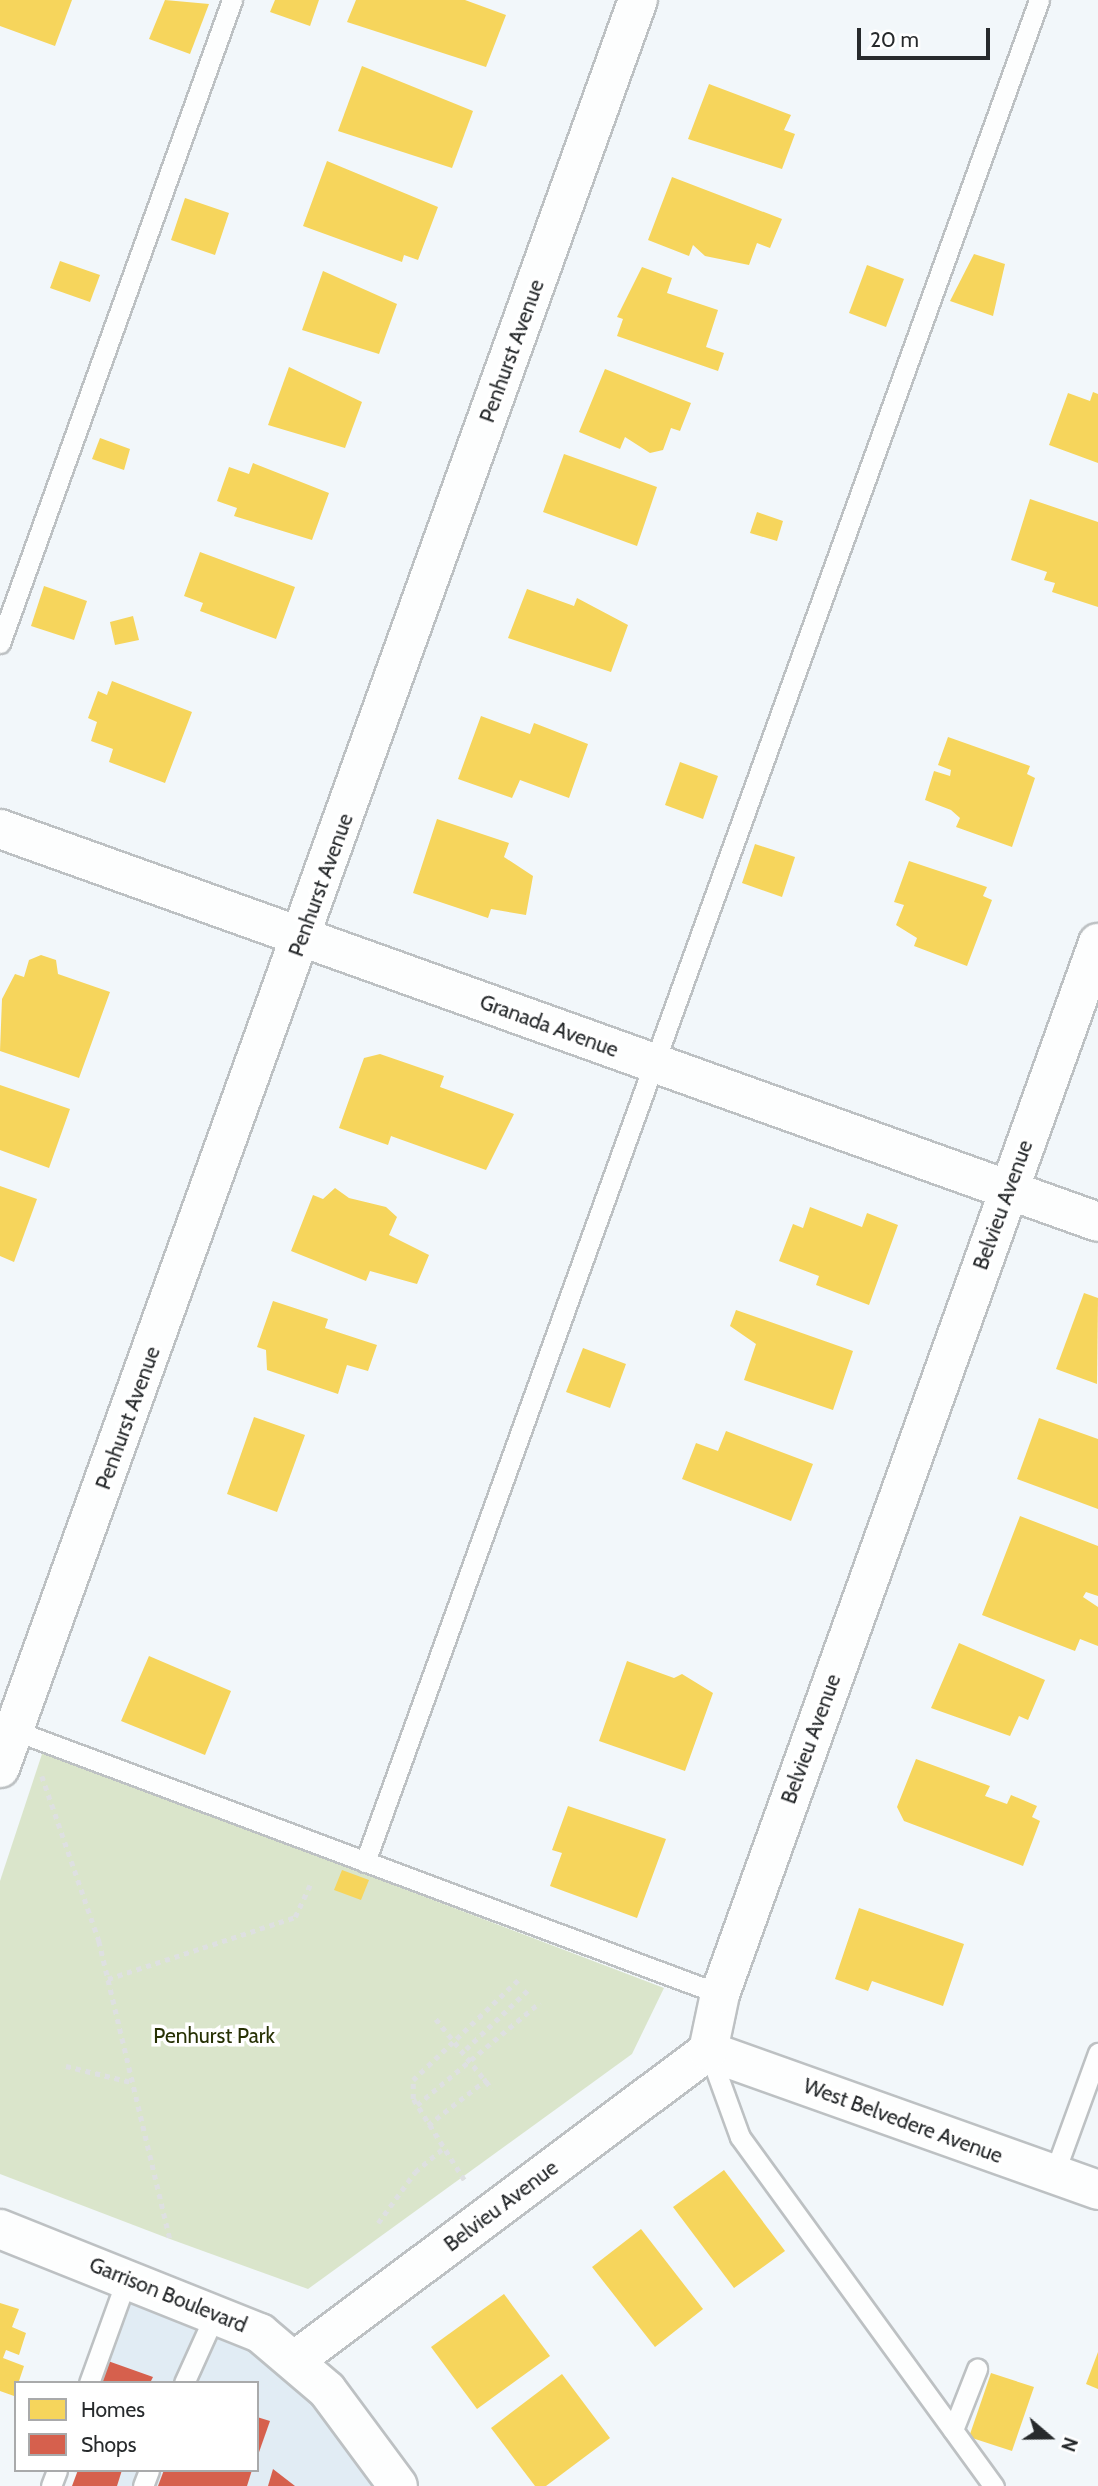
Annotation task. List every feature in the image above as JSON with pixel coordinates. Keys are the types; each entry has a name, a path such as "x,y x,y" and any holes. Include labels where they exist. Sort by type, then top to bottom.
{"street":[{"name":"Penhurst Avenue","path":"0,1768 7,1728 303,936 638,0"},
{"name":"Granada Avenue","path":"0,829 1098,1222"},
{"name":"Belvieu Avenue","path":"294,2361 708,2052 720,1994 1098,943"},
{"name":"West Belvedere Avenue","path":"708,2052 1098,2190"},
{"name":"Garrison Boulevard","path":"0,2230 216,2310 260,2333 327,2390 398,2486"}],"lane":[{"path":"0,643 232,0"},
{"path":"365,1862 1039,0"},
{"path":"7,1728 720,1994"},
{"path":"708,2052 740,2137 994,2486"},
{"path":"1054,2174 1098,2053"},
{"path":"90,2381 127,2278"},
{"path":"185,2381 216,2310"},
{"path":"953,2430 977,2369"}],"path":[{"path":"38,1766 107,1979 170,2239"},
{"path":"107,1979 295,1917 312,1881"},
{"path":"464,2180 442,2149 417,2105 413,2080 518,1980"},
{"path":"466,2049 527,1990"},
{"path":"417,2105 475,2060 540,2002"},
{"path":"436,2019 475,2060 492,2089"},
{"path":"66,2066 131,2082"},
{"path":"428,2125 487,2079"},
{"path":"378,2223 415,2172 442,2149"}],"shaded area":[{"path":"122,2279 241,2324 392,2486 111,2486 73,2472 259,2472 259,2381 86,2381"}],"green space":[{"name":"Penhurst Park","path":"42,1754 50,1754 664,1988 632,2054 308,2289 170,2239 0,2174 0,1881"}],"building: Homes":[{"path":"0,0 72,0 55,46 0,26"},
{"path":"165,0 209,4 190,54 149,39"},
{"path":"275,0 319,0 310,26 270,12"},
{"path":"356,0 465,0 506,15 486,67 347,22"},
{"path":"362,66 473,111 452,168 338,131"},
{"path":"709,84 791,115 784,130 795,134 782,169 688,139"},
{"path":"327,161 438,207 418,260 404,255 402,262 303,226"},
{"path":"672,177 782,219 770,248 757,243 749,265 705,256 693,245 689,256 648,240"},
{"path":"185,198 229,213 215,255 171,240"},
{"path":"974,254 1005,264 993,316 950,301"},
{"path":"60,261 100,275 90,302 50,288"},
{"path":"867,265 904,279 886,327 849,313"},
{"path":"642,267 672,278 667,293 718,310 706,347 724,353 718,371 617,336 623,319 617,317"},
{"path":"323,271 397,304 379,354 302,330"},
{"path":"289,367 362,402 345,448 268,425"},
{"path":"605,369 691,403 680,431 671,428 663,450 650,453 625,437 620,449 579,432"},
{"path":"1093,392 1098,394 1098,463 1049,445 1068,393 1090,401"},
{"path":"100,438 130,449 124,470 92,459"},
{"path":"564,454 657,487 637,546 543,512"},
{"path":"253,463 329,493 312,540 234,516 237,508 217,501 229,467 249,474"},
{"path":"1030,499 1098,522 1098,607 1052,592 1055,583 1044,580 1047,572 1011,560"},
{"path":"757,512 783,521 777,541 750,533"},
{"path":"200,552 295,587 276,639 200,611 203,603 184,596"},
{"path":"44,586 87,601 74,640 31,626"},
{"path":"527,589 574,606 577,598 628,625 611,672 508,638"},
{"path":"133,616 139,640 115,645 110,622"},
{"path":"112,681 192,712 165,783 109,762 113,749 91,741 97,722 88,718 98,691 107,695"},
{"path":"481,716 530,734 534,723 588,744 569,798 520,780 512,798 458,779"},
{"path":"948,737 1030,766 1027,774 1035,778 1012,847 956,827 960,818 951,810 925,800 934,771 950,776 951,770 938,765"},
{"path":"680,762 718,776 703,819 665,805"},
{"path":"437,819 509,843 504,857 533,876 526,915 491,909 488,918 413,893"},
{"path":"755,844 795,857 782,897 742,883"},
{"path":"909,861 987,887 983,896 992,900 967,966 914,946 917,938 896,925 904,905 894,902"},
{"path":"41,955 56,960 58,974 110,992 79,1078 0,1051 2,999 15,974 24,977 29,960"},
{"path":"380,1054 444,1076 440,1087 514,1114 486,1170 391,1136 388,1145 339,1128 364,1058"},
{"path":"0,1085 70,1109 49,1168 0,1150"},
{"path":"0,1186 37,1199 14,1262 0,1256"},
{"path":"335,1188 349,1198 386,1207 397,1217 389,1235 429,1255 417,1284 370,1271 366,1281 291,1251 313,1195 323,1199"},
{"path":"810,1207 862,1227 867,1213 898,1225 869,1305 816,1285 819,1276 779,1261 793,1224 803,1228"},
{"path":"1084,1293 1098,1298 1097,1384 1056,1369"},
{"path":"273,1301 328,1319 325,1328 377,1345 368,1371 347,1365 338,1394 267,1370 266,1350 257,1347"},
{"path":"736,1310 853,1351 833,1410 744,1380 756,1344 730,1326"},
{"path":"583,1348 626,1364 610,1408 566,1392"},
{"path":"254,1417 305,1435 277,1512 227,1494"},
{"path":"1039,1418 1098,1439 1098,1509 1017,1479"},
{"path":"726,1431 813,1464 791,1521 682,1479 696,1443 718,1451"},
{"path":"1020,1516 1098,1546 1098,1596 1086,1592 1083,1597 1098,1607 1098,1646 1080,1639 1075,1651 982,1615"},
{"path":"959,1643 1045,1680 1028,1720 1019,1716 1010,1736 931,1708"},
{"path":"149,1656 231,1691 205,1755 121,1721"},
{"path":"627,1661 674,1678 682,1674 713,1693 685,1771 599,1741"},
{"path":"916,1759 990,1786 985,1796 1007,1804 1011,1795 1037,1806 1032,1817 1040,1821 1023,1866 904,1821 897,1807"},
{"path":"568,1806 666,1839 637,1918 550,1886 562,1853 552,1850"},
{"path":"342,1870 369,1880 361,1900 334,1890"},
{"path":"859,1908 964,1944 943,2006 872,1981 868,1991 835,1979"},
{"path":"724,2170 785,2251 734,2288 673,2207"},
{"path":"641,2229 703,2309 655,2347 592,2267"},
{"path":"504,2294 550,2356 477,2409 431,2347"},
{"path":"0,2303 19,2309 12,2327 26,2333 19,2355 6,2350 3,2358 24,2366 19,2381 14,2381 14,2396 0,2391"},
{"path":"1098,2352 1098,2389 1086,2384"},
{"path":"991,2373 1034,2387 1012,2451 969,2437"},
{"path":"562,2374 610,2438 546,2486 535,2486 491,2428"}],"building: Shops":[{"path":"108,2361 153,2377 151,2381 102,2381"},
{"path":"259,2418 270,2421 259,2452"},
{"path":"273,2469 295,2486 268,2486"},
{"path":"77,2472 121,2472 117,2486 72,2486"},
{"path":"163,2472 251,2472 247,2486 158,2486"}]}
